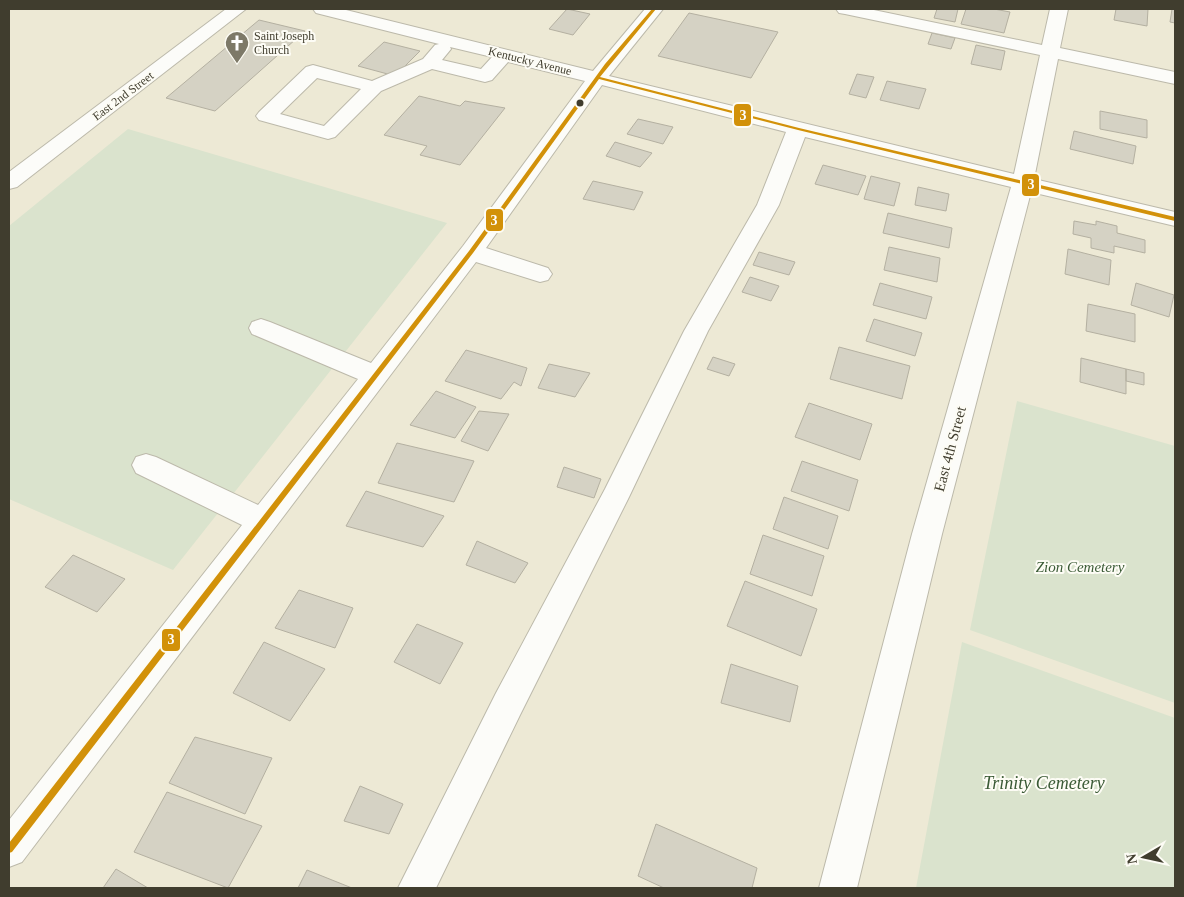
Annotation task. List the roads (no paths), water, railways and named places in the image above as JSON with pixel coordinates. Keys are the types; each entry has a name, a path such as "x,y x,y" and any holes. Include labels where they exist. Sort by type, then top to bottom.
{"street":[{"name":"East 2nd Street","path":"9,182 237,9"},
{"name":"Kentucky Avenue","path":"322,9 798,129 1175,219"},
{"path":"9,849 376,376 471,252 599,78 654,9"},
{"path":"845,9 1175,78"},
{"name":"East 4th Street","path":"838,888 927,534 1023,182 1059,9"},
{"path":"374,87 313,70 266,116 328,133 374,87 430,63 450,41"},
{"path":"430,63 485,76 505,54"},
{"path":"416,888 615,497 696,331 768,205 798,129"},
{"path":"471,252 540,274"},
{"path":"261,328 376,376"},
{"path":"146,466 263,521"}],"place":[{"name":"Saint Joseph Church","path":"237,64"}],"park label":[{"name":"Zion Cemetery","path":"1080,567"},
{"name":"Trinity Cemetery","path":"1044,783"}]}
